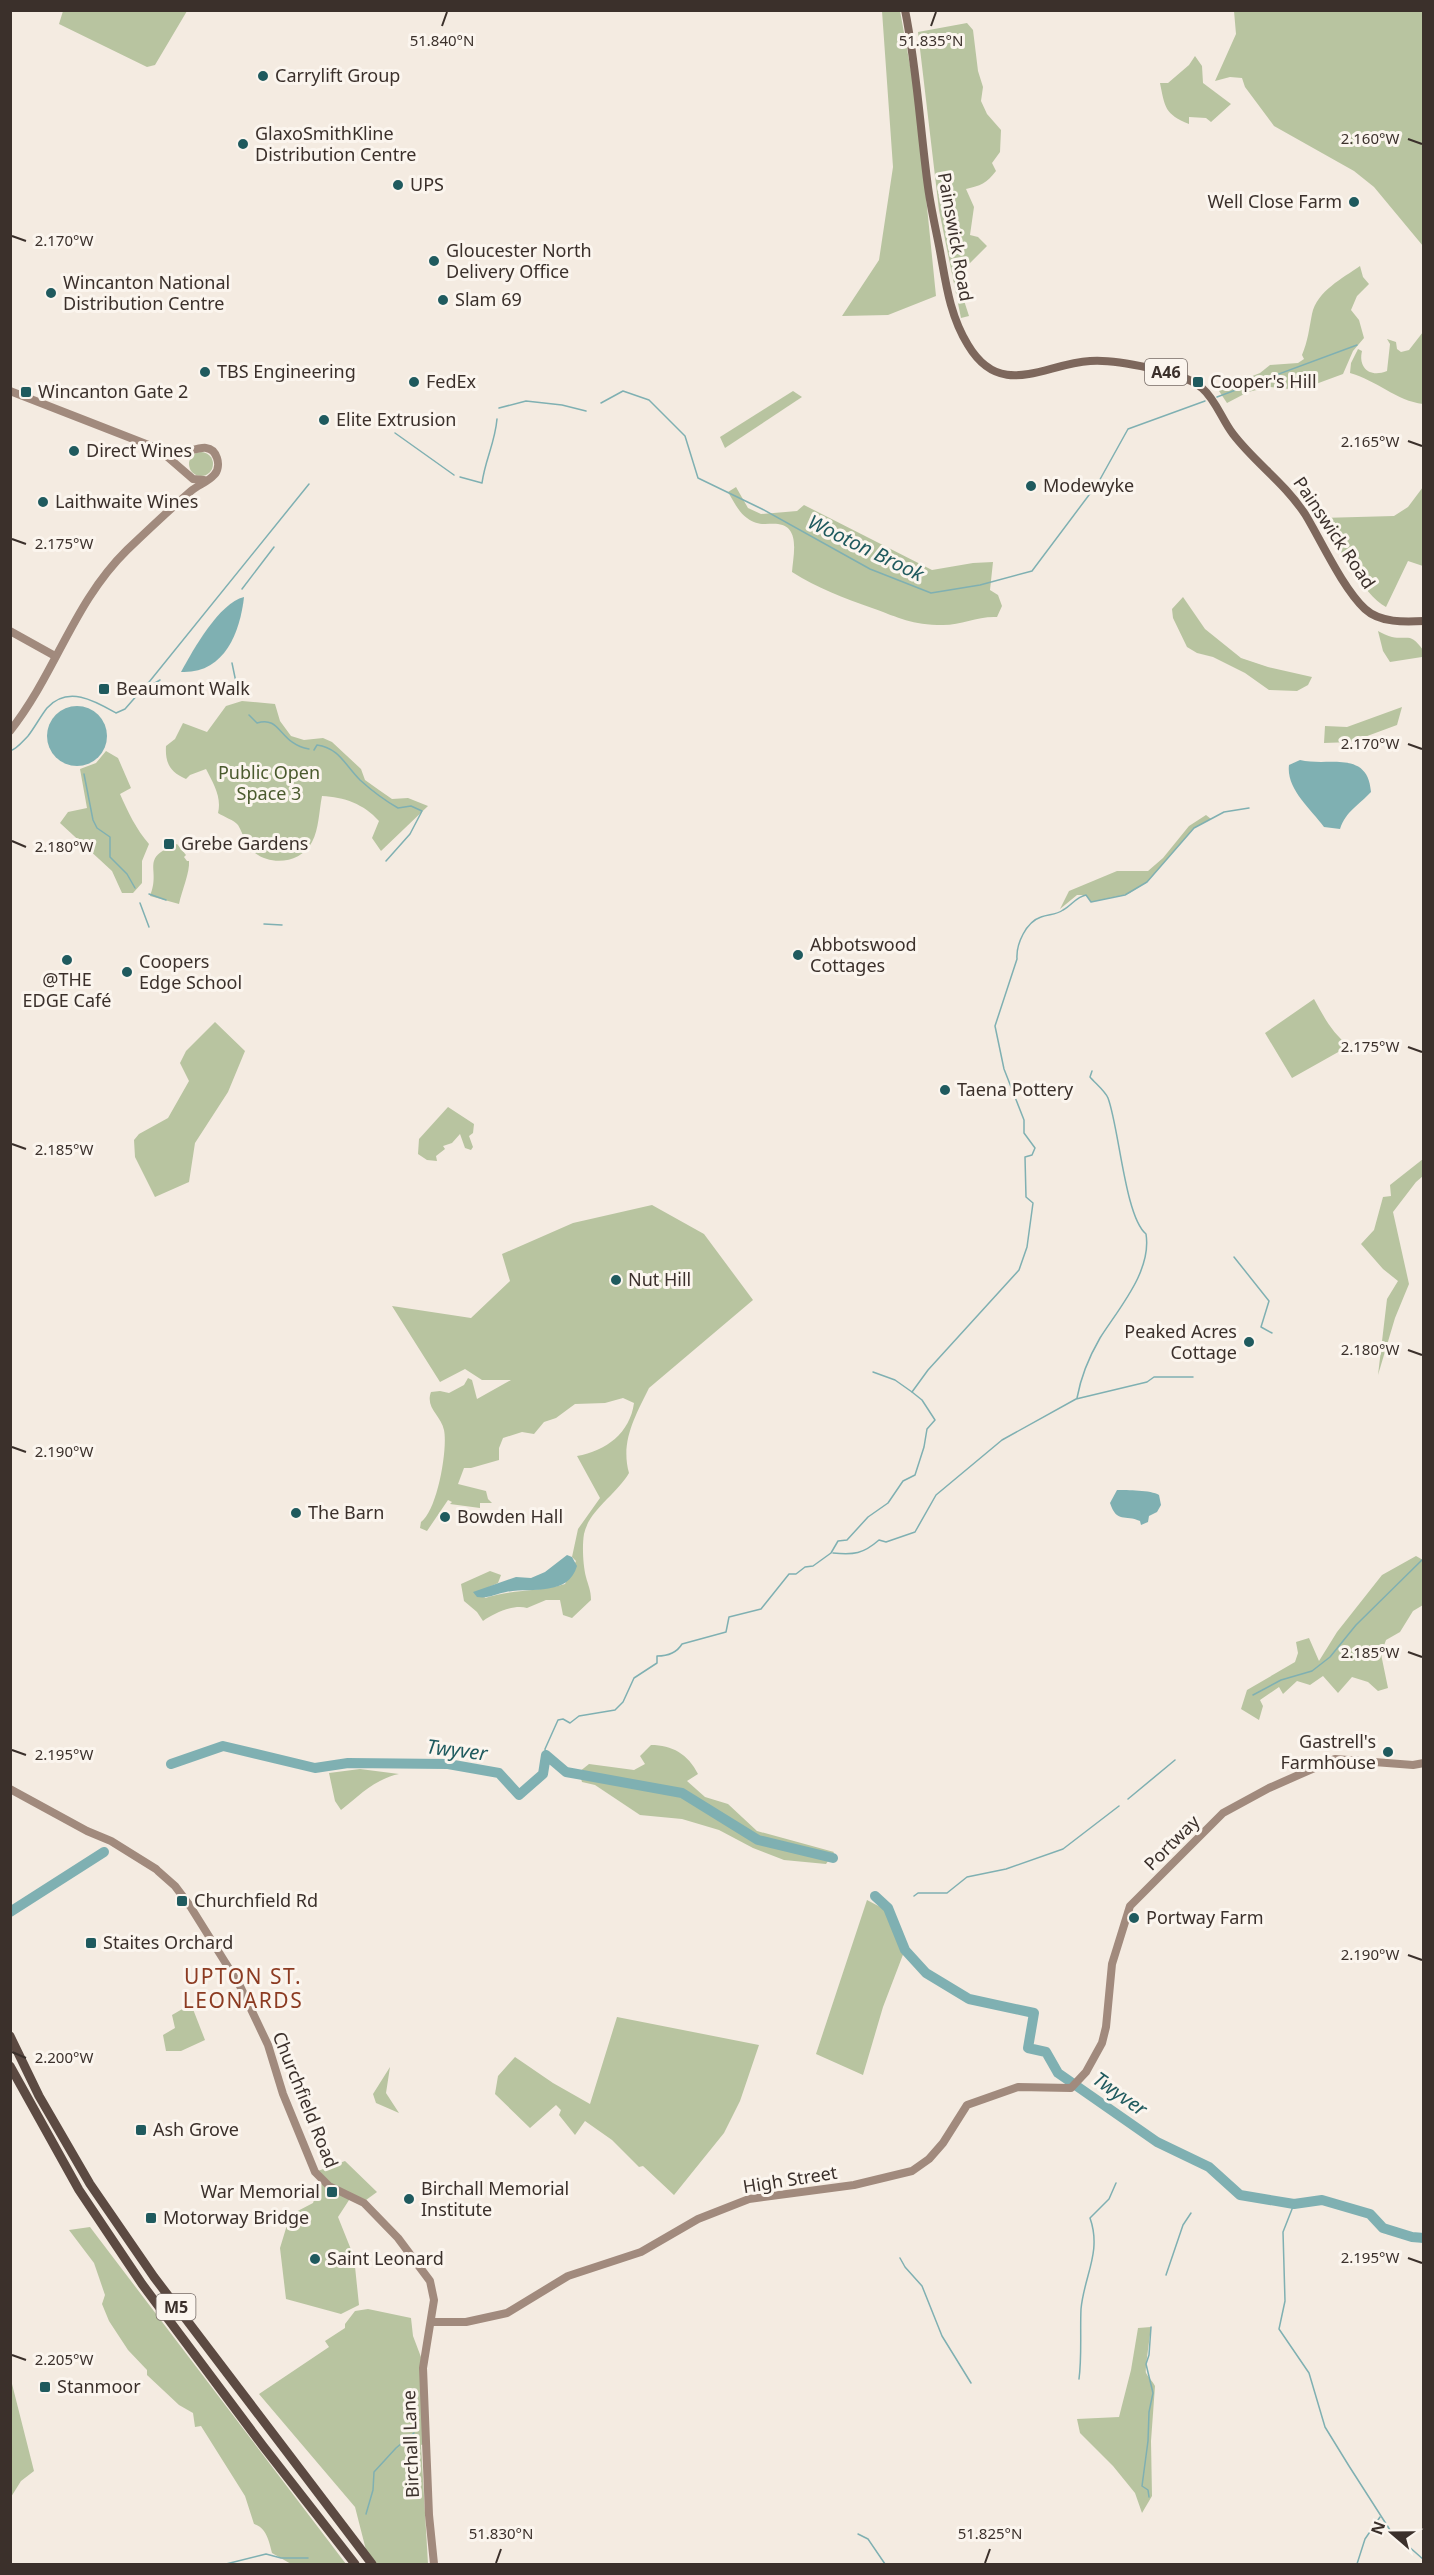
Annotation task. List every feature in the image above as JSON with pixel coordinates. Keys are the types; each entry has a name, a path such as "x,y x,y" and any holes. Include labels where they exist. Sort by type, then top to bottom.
{"highway":[{"name":"M5","path":"10,2036 39,2096 90,2184 154,2277 370,2563"},
{"name":"M5","path":"10,2066 79,2190 142,2284 355,2565"}],"main road":[{"name":"Painswick Road","path":"905,10 913,49 928,188 946,287 959,330 976,356 995,371 1012,376 1037,374 1090,361 1111,362 1164,372 1195,383 1209,394 1228,426 1247,451 1292,495 1366,610 1385,619 1404,622 1424,621"}],"street":[{"path":"10,391 154,448 172,453 204,447 216,455 218,464 216,472 185,496 119,558 91,591 31,704 10,731"},
{"path":"154,448 197,480 205,480"},
{"path":"185,496 188,473 185,461 190,451"},
{"path":"10,631 55,656"},
{"name":"Portway","path":"1073,2086 1086,2072 1102,2043 1106,2027 1112,1964 1120,1931 1130,1906 1223,1813 1269,1788 1335,1759 1413,1765 1424,1763"},
{"name":"Churchfield Road","path":"10,1788 87,1831 111,1841 157,1870 175,1886 240,1986 268,2045 283,2094 315,2172 329,2186 363,2203 404,2245 430,2281 434,2300 431,2322"},
{"name":"High Street","path":"431,2322 466,2322 507,2313 568,2276 641,2252 698,2219 749,2199 853,2185 912,2171 929,2159 943,2143 968,2105 1018,2087 1073,2086"},
{"name":"Birchall Lane","path":"431,2322 423,2368 429,2515 434,2565"}],"green space":[{"path":"63,10 187,11 155,65 147,67 59,24"},
{"path":"882,11 900,11 916,98 936,296 888,315 842,316 879,260 893,167"},
{"path":"1234,11 1423,11 1423,246 1374,187 1354,171 1274,126 1245,87 1242,78 1230,77 1215,81 1236,34"},
{"path":"967,23 973,30 978,71 983,87 981,101 987,114 1001,130 1000,152 992,163 996,171 983,183 966,189 974,207 970,235 978,237 987,246 968,265 959,269 959,285 969,316 961,318 939,210 918,32"},
{"path":"1195,56 1202,66 1203,83 1231,104 1211,122 1206,118 1189,117 1189,124 1175,117 1167,109 1160,83 1168,83 1189,65"},
{"path":"1360,266 1363,277 1369,284 1357,296 1351,310 1359,320 1364,338 1353,351 1343,374 1305,388 1269,387 1248,392 1227,403 1219,391 1224,381 1250,377 1270,365 1298,363 1304,359 1302,355 1312,314 1319,298"},
{"path":"1423,332 1423,404 1404,399 1369,380 1350,373 1351,363 1358,349 1362,351 1364,367 1371,372 1381,373 1387,371 1390,344 1387,339 1396,342 1397,349 1401,352 1409,350"},
{"path":"793,391 802,397 725,448 720,437"},
{"path":"201,452 210,455 213,464 210,473 201,476 192,473 189,464 192,455"},
{"path":"736,487 748,508 761,514 797,511 804,505 932,570 993,562 990,590 998,595 1002,606 997,617 950,625 914,622 898,618 811,583 792,572 794,543 790,531 778,524 755,523 744,516 728,492"},
{"path":"1423,487 1423,566 1408,561 1386,607 1377,601 1359,580 1321,518 1394,516 1408,507"},
{"path":"1183,597 1205,629 1241,658 1312,677 1308,685 1297,691 1269,690 1245,673 1187,647 1173,618 1172,609"},
{"path":"1378,631 1392,637 1412,639 1423,650 1422,657 1390,662 1383,651"},
{"name":"Public Open Space 3","path":"242,701 275,704 280,721 291,736 304,740 323,738 332,742 361,769 365,780 392,799 408,798 428,806 381,851 372,838 379,821 373,815 353,802 322,796 316,831 307,849 294,858 286,860 270,860 262,857 249,847 236,823 218,813 218,796 206,769 186,779 172,770 166,757 166,746 175,739 183,723 207,732 226,706"},
{"path":"1402,707 1397,725 1351,742 1324,743 1325,726 1347,727"},
{"path":"106,751 118,758 131,788 120,794 129,814 149,844 142,861 142,883 133,893 122,893 112,871 60,823 68,812 87,808 80,769 96,763"},
{"path":"1206,815 1211,819 1194,828 1147,882 1128,894 1091,902 1086,895 1077,895 1060,909 1069,891 1117,871 1148,871 1163,858 1189,826"},
{"path":"177,844 189,861 179,904 150,896 154,878 154,860 165,849"},
{"path":"1314,999 1333,1030 1349,1046 1292,1078 1265,1033"},
{"path":"215,1022 245,1051 228,1092 195,1143 189,1182 155,1197 135,1157 134,1140 139,1134 168,1118 189,1081 180,1063 186,1051"},
{"path":"448,1107 474,1124 473,1133 469,1136 473,1147 471,1150 465,1148 460,1134 452,1143 443,1146 445,1149 436,1156 437,1161 427,1160 418,1154 419,1139"},
{"path":"1423,1159 1423,1176 1393,1212 1409,1284 1395,1318 1378,1375 1387,1299 1398,1281 1383,1269 1361,1244 1374,1230 1383,1197 1391,1196 1390,1185"},
{"path":"652,1205 704,1234 753,1300 649,1388 628,1439 626,1450 629,1473 591,1517 584,1534 584,1561 591,1600 572,1618 563,1615 560,1600 546,1600 527,1608 516,1607 504,1610 483,1621 477,1612 464,1601 461,1584 490,1571 501,1575 498,1583 482,1590 485,1598 565,1584 576,1561 572,1557 578,1529 600,1498 577,1456 598,1450 615,1439 622,1432 632,1414 634,1403 623,1398 605,1403 575,1404 556,1418 544,1422 534,1434 522,1432 503,1438 499,1448 499,1460 464,1468 458,1484 486,1491 492,1503 480,1503 480,1508 450,1504 452,1502 448,1500 427,1531 420,1528 421,1522 427,1516 436,1493 443,1465 445,1439 442,1425 430,1403 431,1392 449,1393 464,1385 468,1378 472,1380 477,1399 511,1380 482,1380 465,1369 440,1382 392,1306 471,1318 510,1281 502,1254 573,1223"},
{"path":"1416,1556 1423,1560 1423,1605 1413,1611 1400,1632 1386,1640 1381,1654 1388,1688 1378,1691 1368,1682 1352,1677 1338,1693 1323,1676 1310,1685 1297,1681 1283,1694 1279,1687 1260,1700 1263,1706 1259,1720 1241,1709 1247,1690 1295,1662 1298,1653 1296,1642 1309,1638 1319,1661 1337,1632 1382,1575"},
{"path":"651,1745 672,1749 684,1756 698,1774 687,1781 705,1797 728,1804 757,1831 834,1852 826,1864 784,1860 753,1848 719,1830 682,1819 640,1815 595,1785 582,1782 579,1772 589,1764 634,1770 645,1764 640,1756"},
{"path":"360,1769 399,1774 375,1784 341,1810 335,1801 329,1773"},
{"path":"867,1900 886,1910 904,1952 883,2007 863,2075 816,2054"},
{"path":"191,2004 205,2040 181,2051 166,2051 163,2035 175,2028 172,2015"},
{"path":"617,2017 759,2045 740,2101 724,2133 674,2195 643,2166 639,2167 612,2140 585,2121 575,2135 559,2115 561,2110 556,2105 530,2128 495,2094 498,2076 515,2057 553,2083 590,2104"},
{"path":"390,2067 386,2093 399,2113 376,2103 373,2094"},
{"path":"345,2161 377,2192 366,2200 351,2197 338,2217 354,2257 359,2305 341,2314 286,2299 280,2248 290,2215 313,2203 321,2180 315,2172"},
{"path":"90,2227 346,2564 291,2564 272,2553 265,2532 254,2524 245,2496 201,2426 195,2427 193,2413 179,2405 147,2375 147,2370 128,2350 109,2321 102,2304 105,2295 94,2263 69,2230"},
{"path":"368,2309 411,2318 413,2336 424,2365 427,2443 421,2445 428,2564 377,2564 366,2550 355,2507 259,2394 329,2347 325,2341 345,2328 345,2324 355,2311"},
{"path":"1151,2327 1146,2373 1155,2386 1151,2441 1152,2496 1142,2513 1135,2493 1113,2466 1080,2433 1077,2419 1119,2417 1131,2370 1138,2328"},
{"path":"11,2380 34,2471 21,2481 11,2497"}],"water":[{"path":"244,597 234,637 219,659 196,671 181,672 216,618 225,608"},
{"path":"77,706 98,715 107,736 98,757 77,766 56,757 47,736 56,715"},
{"path":"1300,760 1345,762 1363,770 1371,792 1349,813 1340,829 1324,827 1295,790 1289,774 1289,765"},
{"path":"1117,1490 1155,1493 1159,1495 1161,1505 1157,1512 1149,1516 1148,1522 1141,1525 1140,1521 1119,1516 1113,1510 1110,1503"},
{"path":"567,1555 572,1557 577,1566 572,1576 557,1587 506,1592 485,1597 477,1597 473,1592 516,1577 531,1578 545,1572"}],"waterway":[{"name":"Wooton Brook","path":"1217,397 1357,345"},
{"name":"Wooton Brook","path":"601,403 623,391 649,400 685,436 698,478 762,509 870,569 931,593 980,585 1032,571 1098,483 1128,429 1205,401"},
{"name":"Wooton Brook","path":"499,408 526,401 562,405 586,411"},
{"name":"Wooton Brook","path":"460,477 482,483 497,419"},
{"name":"Wooton Brook","path":"395,433 454,475"},
{"path":"141,692 309,484"},
{"path":"242,589 274,547"},
{"path":"232,663 238,692"},
{"path":"143,690 160,680"},
{"path":"10,751 28,736 47,708 55,701 64,697 82,697 116,713 125,709 139,693"},
{"path":"249,715 257,723 271,723 292,742 309,749"},
{"path":"314,750 317,745 336,753 364,784 398,808 411,806 422,811 410,834 386,861"},
{"path":"84,774 93,820 97,828 110,837 110,857 127,874 135,888"},
{"path":"546,1755 545,1749 558,1720 563,1719 570,1723 579,1716 615,1710 623,1702 634,1678 657,1663 657,1656 671,1654 682,1644 726,1632 729,1617 761,1609 789,1574 796,1574 805,1567 813,1566 831,1553 838,1541 847,1540 868,1517 888,1503 903,1481 915,1475 927,1429 935,1420 922,1400 912,1392 928,1370 1019,1270 1027,1247 1033,1203 1026,1197 1025,1157 1032,1155 1035,1148 1024,1133 1024,1120 1004,1069 995,1026 1023,934 1036,920 1060,912 1083,896 1086,895 1091,902 1125,895 1147,882 1194,828 1224,812 1249,808"},
{"path":"149,894 166,900"},
{"path":"140,903 149,927"},
{"path":"264,924 282,925"},
{"path":"1077,1398 1089,1360 1100,1338 1132,1289 1144,1262 1147,1248 1146,1234 1133,1210 1128,1191 1108,1098 1090,1077 1092,1071"},
{"path":"1234,1257 1269,1301 1261,1327 1272,1333"},
{"path":"873,1372 895,1380 912,1392"},
{"path":"833,1553 858,1552 879,1540 886,1542 915,1532 936,1495 1002,1440 1076,1399 1147,1382 1154,1377 1193,1377"},
{"path":"1253,1695 1281,1680 1312,1671 1330,1657 1356,1625 1424,1558"},
{"name":"Twyver","path":"171,1764 223,1746 315,1768 348,1763 448,1764 499,1773 519,1795 543,1774 546,1755 566,1772 682,1793 758,1840 833,1858"},
{"path":"1128,1799 1175,1760"},
{"path":"914,1896 918,1893 947,1893 967,1877 1006,1869 1063,1849 1119,1806"},
{"name":"Twyver","path":"10,1912 104,1852"},
{"name":"Twyver","path":"875,1896 888,1908 905,1950 926,1973 969,1999 1034,2013 1028,2048 1046,2052 1058,2073 1157,2142 1209,2167 1240,2195 1294,2204 1322,2200 1370,2214 1383,2228 1412,2237 1424,2238"},
{"path":"1079,2379 1081,2309 1094,2242 1090,2218 1109,2199 1116,2183"},
{"path":"1294,2204 1283,2232 1285,2301 1279,2329 1309,2373 1325,2427 1349,2466 1390,2530 1424,2560"},
{"path":"1166,2275 1183,2225 1191,2213"},
{"path":"900,2258 922,2286 942,2336 971,2383"},
{"path":"1149,2497 1148,2490 1142,2486 1153,2393 1146,2364 1151,2327"},
{"path":"366,2514 373,2490 374,2472 396,2448 414,2433"},
{"path":"1357,2564 1365,2539 1380,2517"},
{"path":"858,2534 868,2539 885,2564"},
{"path":"226,2564 266,2554 281,2558 308,2558"}],"place":[{"name":"Carrylift Group","path":"263,76"},
{"name":"GlaxoSmithKline Distribution Centre","path":"243,144"},
{"name":"UPS","path":"398,185"},
{"name":"Well Close Farm","path":"1354,202"},
{"name":"Gloucester North Delivery Office","path":"434,261"},
{"name":"Wincanton National Distribution Centre","path":"51,293"},
{"name":"Slam 69","path":"443,300"},
{"name":"TBS Engineering","path":"205,372"},
{"name":"FedEx","path":"414,382"},
{"name":"Cooper's Hill","path":"1198,382"},
{"name":"Wincanton Gate 2","path":"26,392"},
{"name":"Elite Extrusion","path":"324,420"},
{"name":"Direct Wines","path":"74,451"},
{"name":"Modewyke","path":"1031,486"},
{"name":"Laithwaite Wines","path":"43,502"},
{"name":"Beaumont Walk","path":"104,689"},
{"name":"Grebe Gardens","path":"169,844"},
{"name":"Abbotswood Cottages","path":"798,955"},
{"name":"@THE EDGE Café","path":"67,960"},
{"name":"Coopers Edge School","path":"127,972"},
{"name":"Taena Pottery","path":"945,1090"},
{"name":"Nut Hill","path":"616,1280"},
{"name":"Peaked Acres Cottage","path":"1249,1342"},
{"name":"The Barn","path":"296,1513"},
{"name":"Bowden Hall","path":"445,1517"},
{"name":"Gastrell's Farmhouse","path":"1388,1752"},
{"name":"Churchfield Rd","path":"182,1901"},
{"name":"Portway Farm","path":"1134,1918"},
{"name":"Staites Orchard","path":"91,1943"},
{"name":"Ash Grove","path":"141,2130"},
{"name":"War Memorial","path":"332,2192"},
{"name":"Birchall Memorial Institute","path":"409,2199"},
{"name":"Motorway Bridge","path":"151,2218"},
{"name":"Saint Leonard","path":"315,2259"},
{"name":"Stanmoor","path":"45,2387"}],"district":[{"name":"UPTON ST. LEONARDS","path":"243,1989"}]}
